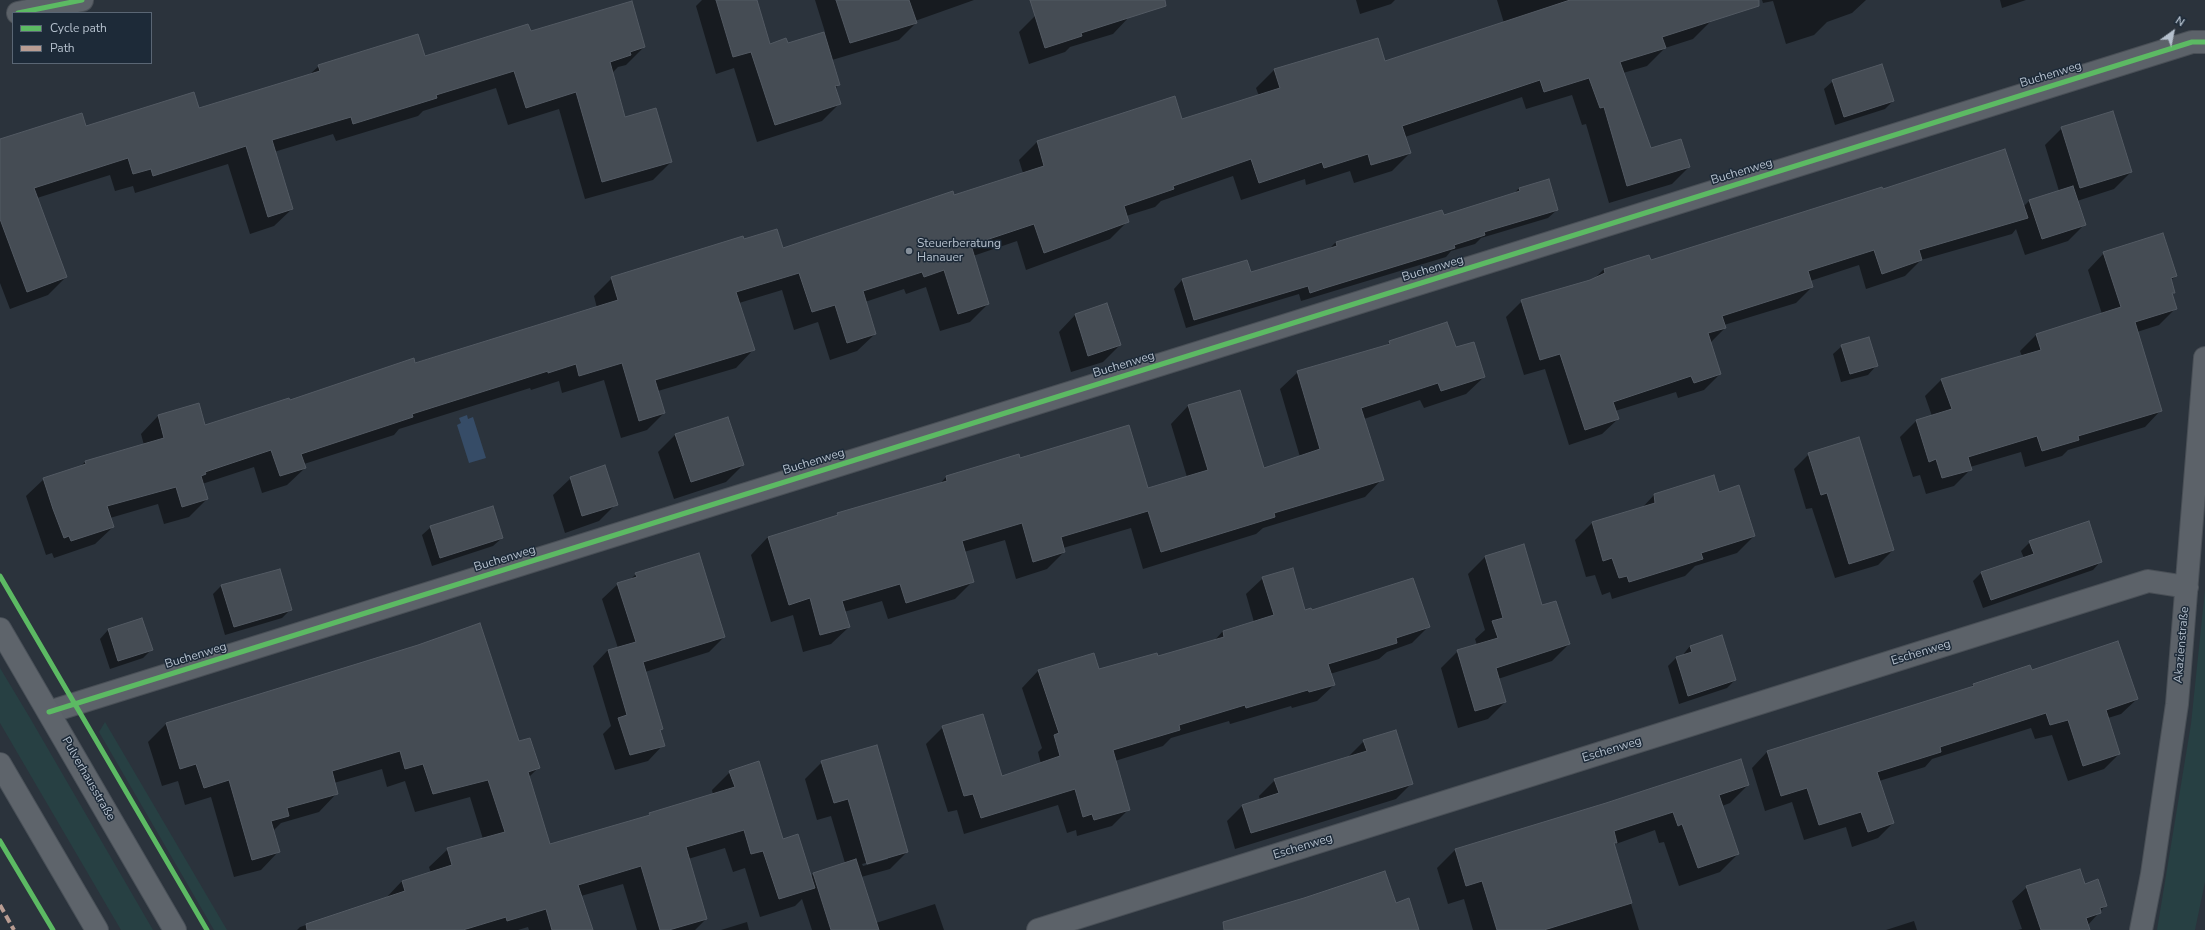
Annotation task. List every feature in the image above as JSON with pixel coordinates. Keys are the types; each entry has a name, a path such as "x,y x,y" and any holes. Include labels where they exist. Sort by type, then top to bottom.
{"main road":[{"name":"Pulverhausstraße","path":"0,629 175,930"},
{"path":"0,764 97,930"}],"street":[{"path":"23,12 82,0"},
{"path":"0,17 12,14"},
{"name":"Buchenweg","path":"49,712 2177,46 2192,42 2205,42"},
{"name":"Akazienstraße","path":"2141,930 2152,874 2177,704 2205,358"},
{"name":"Eschenweg","path":"1038,930 2148,581 2187,586"}],"green space":[{"path":"2205,590 2205,882 2195,930 2157,930 2191,724"},
{"path":"0,668 153,930 121,930 0,723"},
{"path":"105,722 227,930 214,930 99,732"}],"water":[{"path":"467,415 468,419 473,417 486,458 469,463 457,425 461,423 459,418"}],"building":[{"path":"716,0 757,0 770,44 786,38 788,43 824,32 840,85 835,86 841,104 775,125 751,52 733,57"},
{"path":"836,0 909,0 917,23 850,43"},
{"path":"1030,0 1165,0 1166,6 1081,33 1082,36 1045,48"},
{"path":"1570,0 1759,0 1759,6 1662,37 1666,48 1620,62 1651,148 1681,139 1690,167 1627,186 1604,107 1600,108 1589,78 1544,92 1540,80 1402,126 1411,153 1371,165 1368,154 1324,168 1322,162 1259,183 1251,159 1173,186 1174,189 1124,206 1129,222 1044,253 1034,224 971,245 989,304 958,314 944,270 924,277 922,272 863,291 876,334 847,343 835,305 812,312 799,273 736,292 755,350 655,380 665,413 639,421 622,363 579,376 576,364 548,373 548,371 412,414 413,417 301,454 306,468 280,476 271,450 205,472 206,474 201,476 208,499 182,507 176,487 107,506 114,527 71,541 69,536 64,538 53,509 43,478 86,464 85,461 164,438 158,415 199,403 205,425 289,398 290,400 414,358 415,363 618,300 611,277 743,236 744,239 777,229 783,248 953,191 954,195 1044,166 1037,141 1175,96 1182,119 1280,88 1274,69 1378,38 1385,61"},
{"path":"632,1 645,47 630,52 631,55 610,62 625,117 656,108 672,162 602,182 576,92 526,108 514,71 436,95 437,98 353,124 351,117 272,140 293,209 268,217 246,146 153,176 151,169 133,174 128,158 34,188 67,277 27,292 0,219 0,139 82,113 86,126 194,92 199,108 320,71 318,65 418,34 425,56 528,24 531,31"},
{"path":"1882,64 1894,101 1844,117 1832,80"},
{"path":"2113,111 2132,172 2080,188 2061,127"},
{"path":"2005,149 2028,218 1919,250 1922,260 1882,274 1874,250 1808,271 1813,287 1722,316 1726,328 1708,333 1721,374 1694,383 1691,376 1613,402 1619,419 1585,430 1560,354 1540,360 1521,300 1590,280 1605,273 1604,269 1649,255 1651,260 1882,187 1883,189"},
{"path":"1549,179 1558,210 1484,232 1485,235 1454,245 1455,248 1310,293 1308,286 1194,320 1182,279 1247,260 1251,272 1337,246 1336,242 1442,210 1444,215 1520,191 1519,188"},
{"path":"2073,186 2086,225 2042,239 2029,200"},
{"path":"2163,233 2177,276 2171,278 2175,293 2172,293 2177,309 2135,322 2162,411 2078,436 2079,440 2042,451 2037,436 1968,457 1972,470 1942,478 1936,459 1929,462 1916,420 1952,409 1941,379 2041,350 2036,334 2121,307 2103,252"},
{"path":"1107,303 1121,345 1088,356 1075,314"},
{"path":"1447,322 1456,347 1474,342 1485,377 1441,391 1438,383 1361,408 1384,480 1274,513 1275,517 1161,552 1148,511 1061,537 1065,552 1033,562 1022,523 962,541 974,582 906,603 900,584 842,601 850,627 820,635 810,598 789,605 768,537 838,515 837,513 947,481 946,476 1019,454 1020,458 1129,425 1148,488 1208,470 1188,405 1240,390 1264,468 1320,449 1297,371 1390,344 1389,341"},
{"path":"1869,337 1878,366 1850,374 1841,345"},
{"path":"728,417 744,465 691,482 675,434"},
{"path":"1859,437 1894,550 1849,564 1827,493 1821,495 1808,453"},
{"path":"605,465 618,505 582,516 570,477"},
{"path":"1714,475 1719,492 1739,485 1755,536 1701,553 1703,559 1629,582 1627,576 1619,578 1612,558 1603,561 1592,522 1655,503 1654,494"},
{"path":"493,506 503,538 440,558 430,526"},
{"path":"2089,521 2102,562 1991,600 1981,572 2034,554 2029,541"},
{"path":"1524,544 1542,605 1556,601 1570,644 1496,668 1506,702 1475,711 1457,650 1498,638 1492,621 1503,618 1485,556"},
{"path":"699,553 725,637 643,662 663,729 660,730 665,746 630,755 618,718 627,715 608,650 636,642 617,583 637,577 635,573"},
{"path":"1293,568 1305,610 1311,608 1312,610 1413,578 1430,627 1396,638 1397,643 1328,664 1335,685 1309,692 1308,690 1246,708 1245,705 1179,725 1180,730 1113,750 1130,810 1094,820 1092,814 1083,817 1075,789 981,818 973,794 964,796 942,726 983,714 1002,776 1060,756 1054,735 1059,733 1038,670 1094,653 1099,669 1157,653 1158,656 1224,637 1223,631 1274,615 1262,577"},
{"path":"280,569 292,610 234,627 221,585"},
{"path":"142,618 153,650 118,661 108,629"},
{"path":"480,623 519,741 530,738 540,768 528,772 550,844 650,815 649,813 735,787 729,771 759,761 783,839 798,834 815,888 779,899 763,851 751,854 744,830 686,847 707,919 669,930 660,930 641,866 578,885 593,930 552,930 546,909 507,921 506,917 463,930 307,930 306,924 405,891 402,881 452,865 447,848 505,832 488,780 433,794 423,764 405,769 400,751 332,771 338,794 287,808 289,816 271,821 280,852 252,860 229,780 204,788 196,764 180,769 166,723 418,645"},
{"path":"1722,635 1736,680 1688,696 1676,657 1692,652 1690,646"},
{"path":"2118,641 2138,699 2106,710 2120,754 2083,766 2068,720 2050,725 2046,713 1940,747 1941,752 1877,772 1894,823 1868,832 1861,812 1819,825 1807,788 1781,796 1767,751 1974,686 1973,684 2030,665 2032,670"},
{"path":"1396,730 1413,784 1251,833 1242,805 1279,793 1274,779 1367,751 1363,740"},
{"path":"877,745 908,852 867,864 848,799 834,803 821,761"},
{"path":"1741,759 1749,785 1719,795 1739,854 1698,868 1682,824 1678,826 1673,812 1614,831 1617,843 1614,843 1632,903 1544,930 1497,930 1482,881 1466,886 1455,849 1606,803"},
{"path":"856,859 879,930 831,930 813,873"},
{"path":"2080,869 2085,884 2098,879 2107,906 2100,908 2101,913 2086,918 2090,930 2041,930 2026,886"},
{"path":"1385,871 1396,903 1409,898 1419,930 1224,930 1223,922 1304,898"}],"marked path":[{"path":"0,905 14,930"}],"cycle path":[{"path":"23,12 82,0"},
{"path":"49,712 2192,42 2205,42"},
{"path":"0,576 207,930"},
{"path":"0,841 53,930"}],"place":[{"name":"Steuerberatung Hanauer","path":"909,251"}]}
